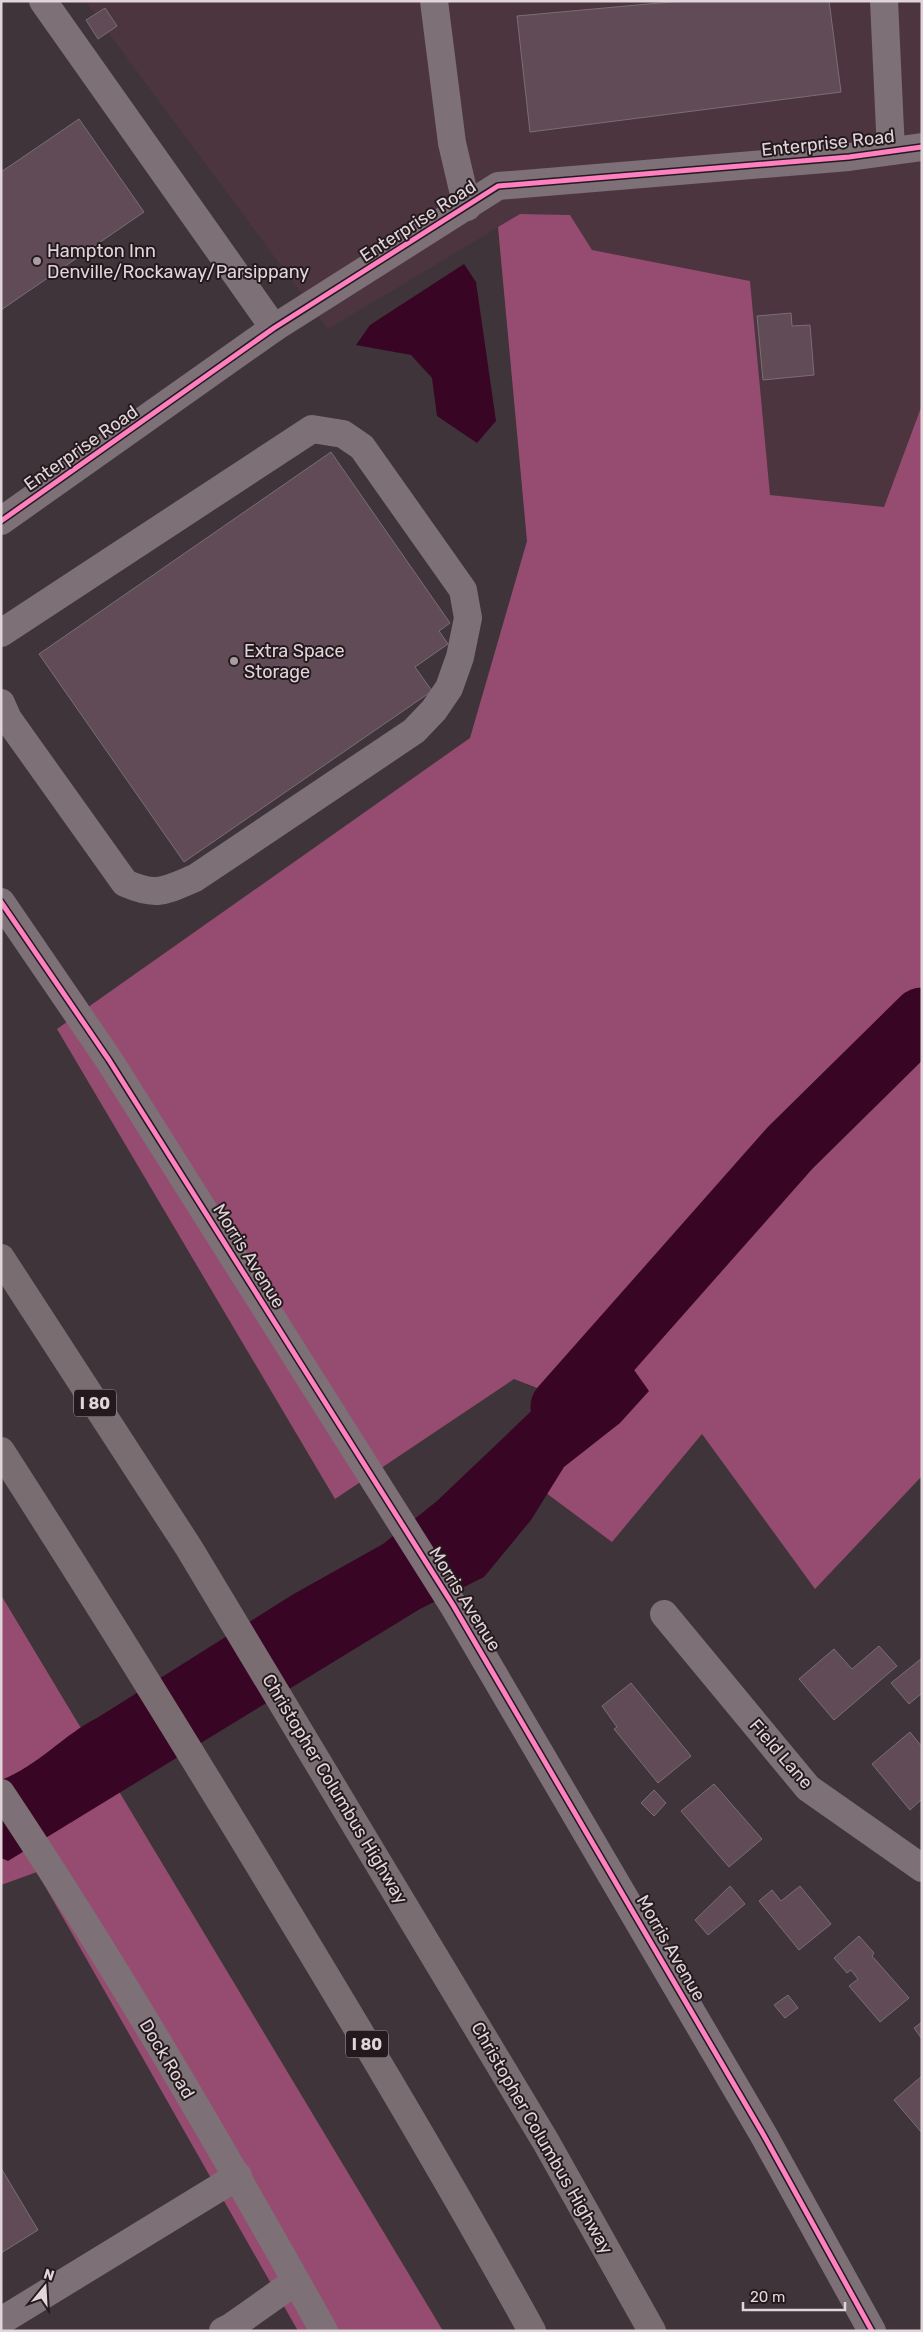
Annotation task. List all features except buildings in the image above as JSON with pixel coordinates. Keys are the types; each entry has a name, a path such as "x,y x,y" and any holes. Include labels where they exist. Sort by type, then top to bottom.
{"highway":[{"name":"Christopher Columbus Highway","path":"1,1258 189,1548 328,1777 546,2142 652,2331"},
{"name":"I 80","path":"1,1451 195,1761 357,2026 456,2194 532,2331"}],"street":[{"path":"43,1 274,328"},
{"path":"434,1 452,143 467,208"},
{"path":"884,1 891,151"},
{"name":"Enterprise Road","path":"1,521 274,328 467,208 498,186 839,158 922,147"},
{"path":"1,633 312,429 343,434 362,447 463,590 468,618 460,657 449,688 434,710 414,731 195,878 167,890 145,892 125,883 8,719 1,703"},
{"name":"Morris Avenue","path":"1,902 109,1060 453,1604 758,2125 872,2331"},
{"name":"Field Lane","path":"664,1614 808,1788 922,1868"},
{"name":"Dock Road","path":"1,1793 45,1858 238,2176 324,2331"},
{"path":"1,2321 238,2176"},
{"path":"223,2331 296,2281"}],"shaded area":[{"path":"85,1 922,1 922,405 884,507 770,495 750,281 592,250 570,215 520,214 328,329"},
{"path":"520,214 570,215 592,250 750,281 770,495 884,507 922,405 922,1476 815,1589 702,1434 612,1542 534,1484 589,1408 514,1379 335,1499 57,1029 470,738 527,541 498,227"},
{"path":"464,264 476,282 496,421 477,443 437,416 432,378 411,355 356,345 370,325"},
{"path":"610,1336 649,1391 620,1423 564,1467 531,1520 484,1577 420,1609 8,1861 1,1858 1,1780 27,1767 85,1725 292,1595 383,1544 437,1501"},
{"path":"1,1595 443,2331 298,2331 37,1872 1,1885"}],"waterway":[{"path":"561,1407 790,1148 922,1018"}],"cycle path":[{"path":"1,521 274,328 498,186 849,157 922,147"},
{"path":"1,902 109,1060 453,1605 763,2134 872,2331"}],"place":[{"name":"Hampton Inn Denville/Rockaway/Parsippany","path":"37,261"},
{"name":"Extra Space Storage","path":"234,661"}]}
